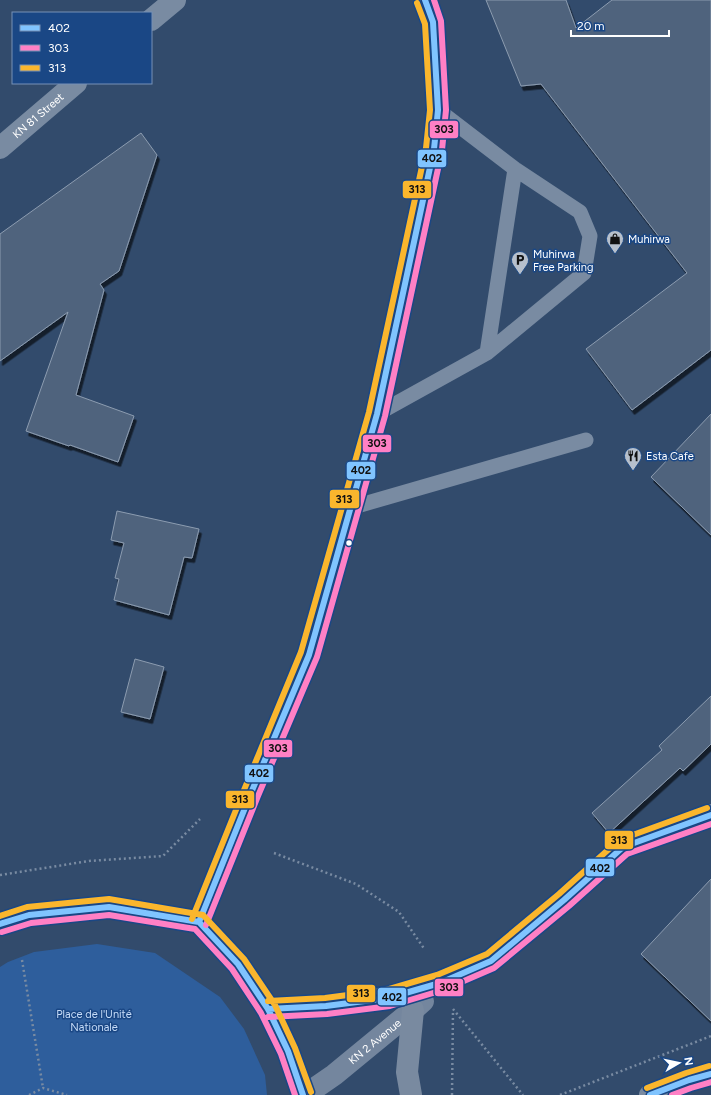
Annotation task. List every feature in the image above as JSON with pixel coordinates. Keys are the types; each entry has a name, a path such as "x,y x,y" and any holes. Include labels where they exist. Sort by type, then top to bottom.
{"highway":[{"path":"0,924 29,915 109,907 199,922 238,964 268,1009 288,1051 304,1095"},
{"path":"411,1095 407,1072 413,1010"},
{"path":"650,1095 689,1080 711,1074"}],"main road":[{"name":"KN 2 Avenue","path":"268,1009 326,1006 388,998 440,983 491,961 564,900 623,847 711,815"},
{"name":"KN 2 Avenue","path":"304,1095 334,1075 413,1010 440,983"}],"street":[{"path":"152,19 174,0"},
{"path":"199,922 251,793 310,655 377,414 434,149 438,110 433,22 425,0"},
{"name":"KN 81 Street","path":"0,148 75,84"}],"lane":[{"path":"377,414 487,353 584,273 590,236 580,212 515,169 438,110"},
{"path":"487,353 515,169"},
{"path":"350,508 586,440"}],"path":[{"path":"0,875 89,862 163,856 200,819"},
{"path":"274,853 356,884 399,912 425,950"},
{"path":"22,960 43,1088"},
{"path":"452,1095 453,1009 523,1095"},
{"path":"560,1095 711,1036"},
{"path":"29,1095 43,1088 68,1095"}],"green space":[{"name":"Place de l'Unité Nationale","path":"97,944 155,953 220,997 244,1029 265,1075 267,1095 0,1095 0,967 8,962 34,952"}],"building":[{"path":"486,0 566,0 576,28 612,0 711,0 711,350 632,410 586,349 687,273 541,84 521,86"},
{"path":"141,133 157,155 119,271 100,284 104,290 76,395 134,416 118,462 26,431 68,312 0,361 0,234"},
{"path":"711,414 711,535 651,477"},
{"path":"117,511 199,529 192,558 184,557 169,615 114,600 119,579 115,578 124,543 111,540"},
{"path":"135,659 164,667 150,719 121,712"},
{"path":"711,696 711,744 683,771 680,768 609,833 592,813 662,750 659,746"},
{"path":"711,879 711,1021 641,954"}],"transit line":[{"name":"402","path":"199,922 309,655 377,414 434,149 438,110 433,22 425,0"},
{"name":"303","path":"206,925 258,796 317,657 385,416 442,150 446,110 441,21 434,0"},
{"name":"313","path":"192,919 301,652 369,412 426,148 430,110 425,24 417,3"},
{"name":"313","path":"268,1001 325,998 386,990 437,975 487,954 559,894 619,840 707,808"},
{"name":"402","path":"268,1009 326,1006 388,998 440,983 491,961 564,900 623,847 711,815"},
{"name":"303","path":"268,1017 327,1014 390,1006 443,990 494,968 569,906 627,854 711,824"},
{"name":"313","path":"0,916 27,907 109,899 203,915 244,959 275,1005 295,1048 311,1092"},
{"name":"402","path":"0,924 29,915 109,907 199,922 238,964 268,1009 288,1051 303,1095"},
{"name":"303","path":"2,932 31,923 109,915 195,929 232,969 261,1013 281,1054 295,1095"},
{"name":"313","path":"647,1088 709,1066"},
{"name":"402","path":"650,1095 689,1080 711,1074"},
{"name":"303","path":"672,1095 711,1082"}],"place":[{"name":"Muhirwa","path":"615,254"},
{"name":"Muhirwa Free Parking","path":"520,275"},
{"name":"Esta Cafe","path":"633,471"}]}
